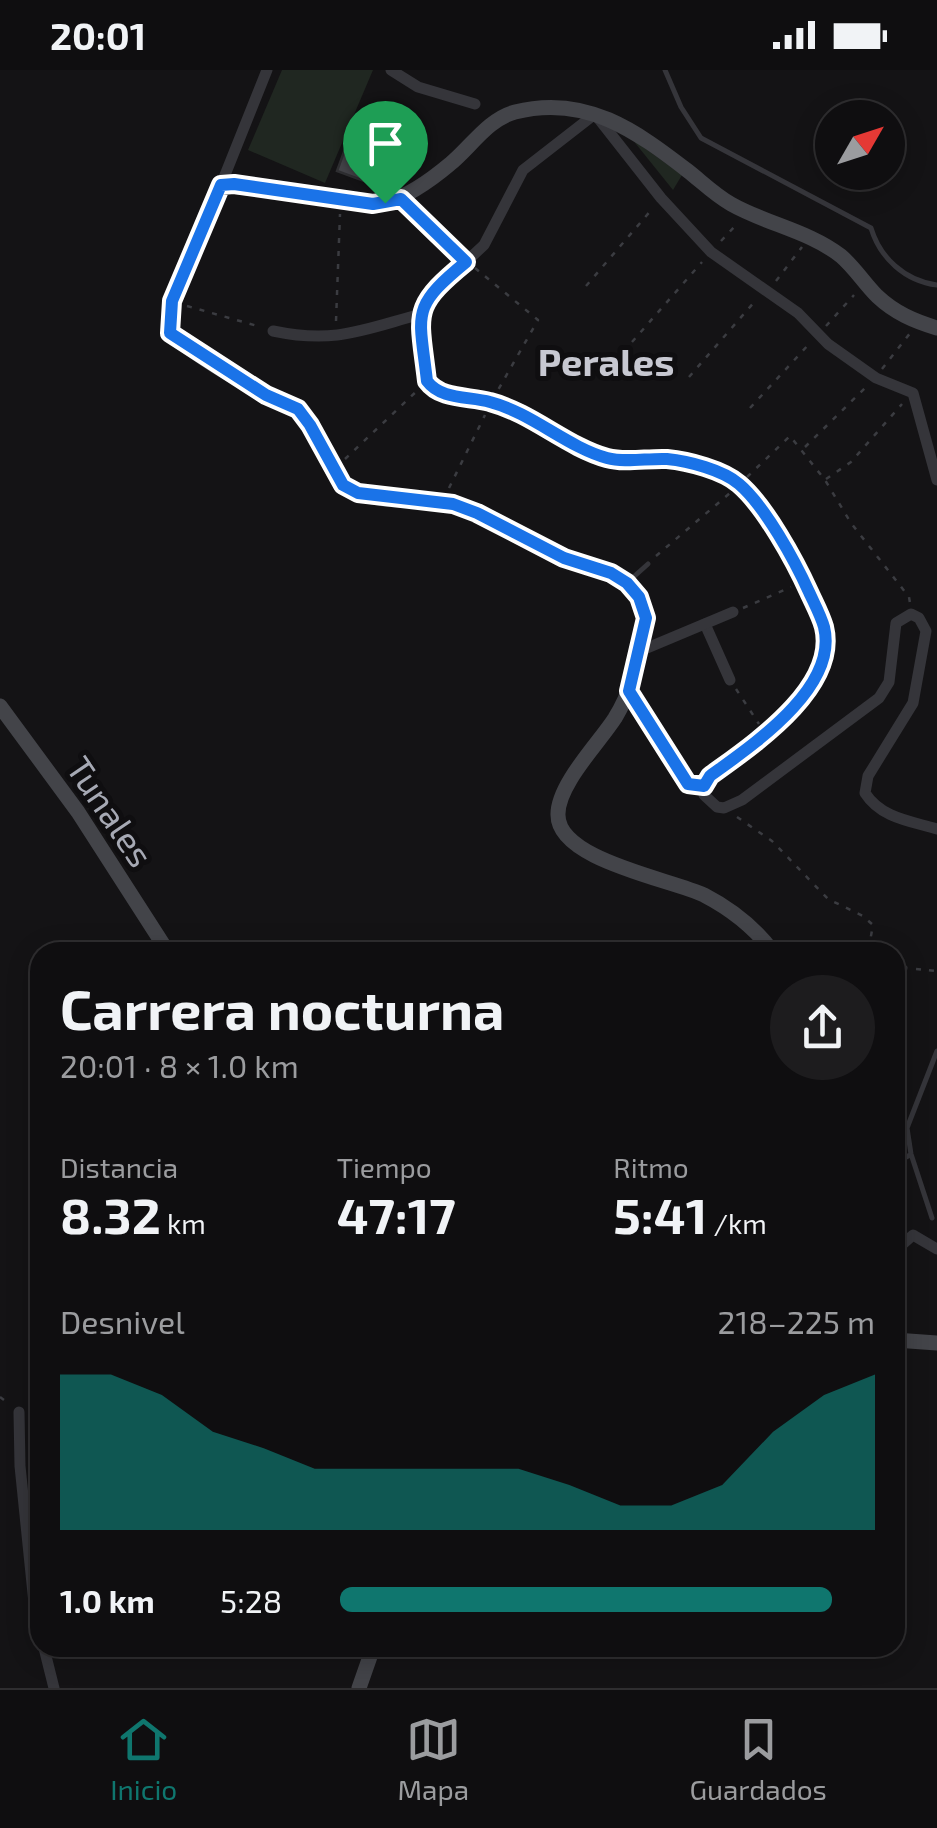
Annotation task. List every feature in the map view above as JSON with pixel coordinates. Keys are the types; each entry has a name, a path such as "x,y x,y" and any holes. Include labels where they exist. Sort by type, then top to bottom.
{"street":[{"path":"267,70 172,301 170,333 266,395 298,409 343,485 358,493 453,504 550,552 611,573 627,583 639,597 646,618 629,691 565,789 558,816 565,834 598,859 704,896 739,917 763,942"},
{"path":"391,70 418,87 475,104"},
{"path":"221,185 373,204 401,199 453,162 472,141 507,115 540,108 594,114 635,132 725,200 840,256 899,314 937,328"},
{"path":"594,114 712,252 798,312 819,334 876,378 912,393 937,480"},
{"path":"594,114 523,170 484,245 426,299 421,314 427,381 443,394 491,402 537,421 608,458 671,460 728,476 755,501 804,581 825,629 823,656 815,680 766,735 710,776 704,795 711,802 724,808 742,800 879,698 889,682 896,623 911,614 920,618 926,631 914,703 868,776 865,793 874,806 937,829"},
{"path":"273,331 307,338 336,337 421,314"},
{"path":"640,652 732,612"},
{"path":"706,624 730,680"},
{"name":"Tunales","path":"0,706 78,812 162,942"},
{"path":"905,1242 913,1235 937,1249"},
{"path":"905,1341 937,1343"},
{"path":"19,1412 30,1564"},
{"path":"46,1657 54,1688"},
{"path":"359,1688 370,1657"}],"lane":[{"path":"665,70 681,107 701,138 871,228 878,250 914,280 937,285"},
{"path":"627,583 648,564"},
{"path":"932,1218 911,1154 907,1128 937,1051"},
{"path":"905,1157 911,1154"}],"path":[{"path":"336,337 340,198"},
{"path":"586,286 662,198"},
{"path":"401,199 466,262 538,320"},
{"path":"632,342 747,212"},
{"path":"688,377 809,238"},
{"path":"750,408 866,282"},
{"path":"172,301 273,331"},
{"path":"802,449 876,378 918,322"},
{"path":"334,469 427,381"},
{"path":"825,480 851,462 912,393"},
{"path":"648,564 790,436 825,480 850,523 909,597 911,614"},
{"path":"732,612 804,581"},
{"path":"730,680 766,735"},
{"path":"629,691 688,784 704,786"},
{"path":"724,808 772,841 828,898 873,925 870,942"},
{"path":"905,968 937,971"}],"shaded area":[{"path":"282,70 373,70 325,183 248,150"},
{"path":"632,139 682,175 673,190"}],"building":[{"path":"356,119 402,136 383,188 337,171"}],"district":[{"name":"Perales","path":"606,361"}],"route":[{"path":"221,185 385,203 401,199 466,262 426,299 421,314 427,381 432,388 443,394 491,402 608,458 671,460 728,476 755,501 804,581 825,629 823,656 815,680 766,735 710,776 704,786 688,784 629,691 646,618 639,597 627,583 611,573 564,558 453,504 358,493 343,485 298,409 266,395 170,333 172,301 221,185"}]}
